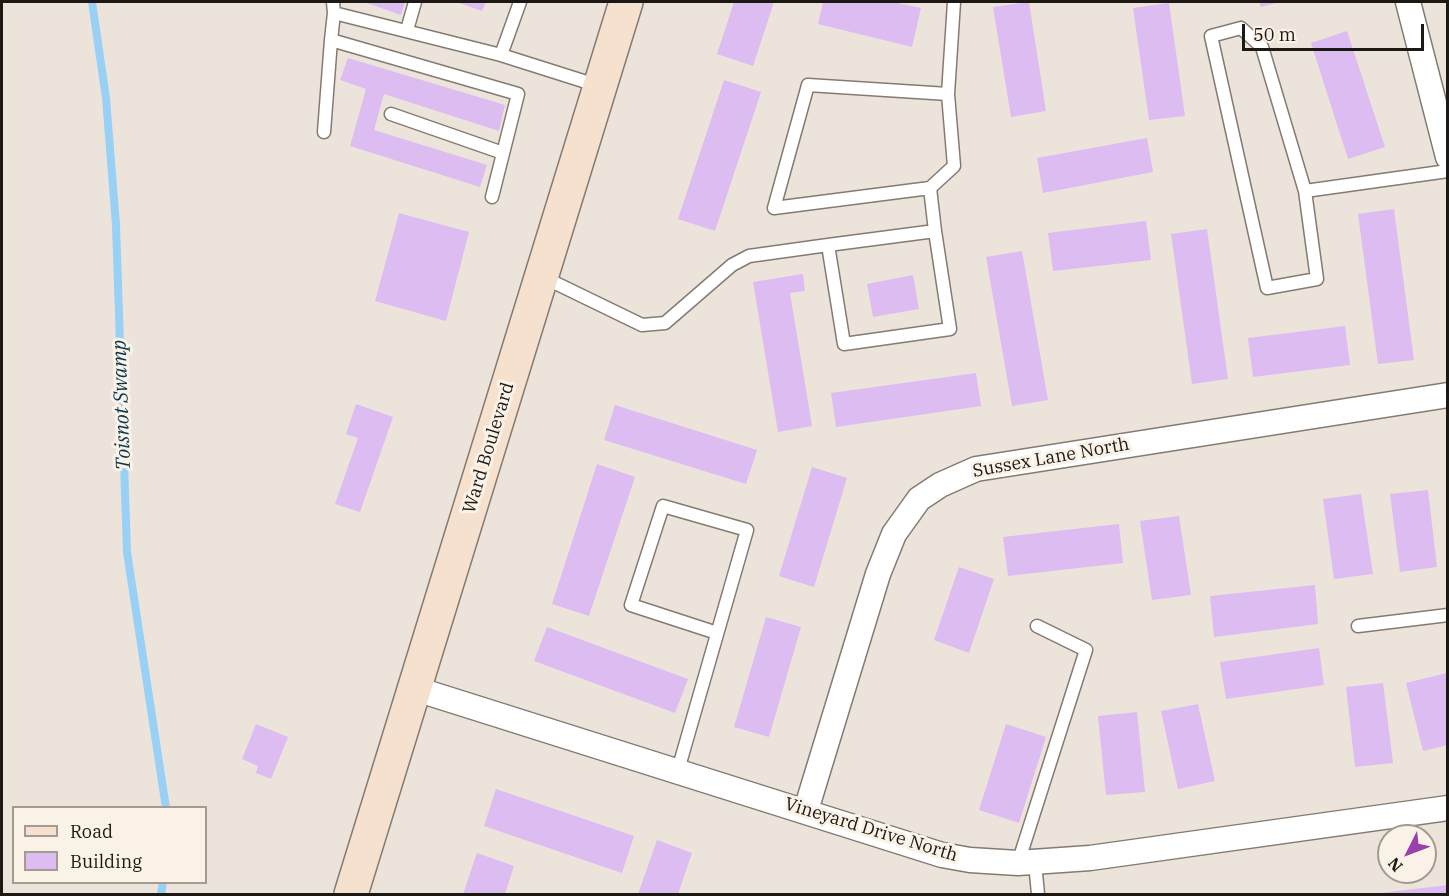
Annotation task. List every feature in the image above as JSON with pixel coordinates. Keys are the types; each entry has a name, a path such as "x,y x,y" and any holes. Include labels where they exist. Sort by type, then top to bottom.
{"main road":[{"name":"Ward Boulevard","path":"351,894 626,2"}],"street":[{"path":"1408,2 1448,158"},
{"name":"Sussex Lane North","path":"806,810 878,574 894,534 919,499 940,485 976,469 1448,395"},
{"name":"Vineyard Drive North","path":"416,689 806,810 942,855 1026,863 1090,858 1448,808"}],"lane":[{"path":"407,30 415,2"},
{"path":"501,55 520,2"},
{"path":"948,94 808,85 774,208 930,188 954,166 948,94 954,2"},
{"path":"324,132 334,7 407,30 501,55 600,87"},
{"path":"1241,28 1262,47 1305,191 1317,279 1267,288 1211,36 1241,28"},
{"path":"331,40 518,94 492,197"},
{"path":"391,114 503,153"},
{"path":"1305,191 1448,171"},
{"path":"828,245 844,344 950,328 930,188"},
{"path":"542,276 642,325 665,323 732,265 749,256 935,231"},
{"path":"678,770 747,530 663,506 631,605 717,633"},
{"path":"1358,626 1448,615"},
{"path":"1037,626 1086,650 1026,863 1038,894"}],"building":[{"path":"364,2 405,2 401,15"},
{"path":"456,2 486,2 482,11"},
{"path":"734,2 774,2 753,66 717,54"},
{"path":"823,2 893,2 921,8 912,47 818,24"},
{"path":"1029,2 1046,111 1011,117 993,7"},
{"path":"1259,2 1280,2 1261,7"},
{"path":"1169,3 1185,116 1149,120 1133,8"},
{"path":"1347,31 1385,147 1348,159 1311,43"},
{"path":"348,58 505,105 499,131 384,94 374,130 487,165 480,187 350,146 366,89 340,80"},
{"path":"724,80 761,92 715,231 678,219"},
{"path":"1147,138 1153,172 1043,193 1037,158"},
{"path":"1394,209 1414,360 1378,364 1358,214"},
{"path":"399,213 469,232 446,321 375,301"},
{"path":"1146,221 1151,260 1053,271 1048,233"},
{"path":"1207,229 1228,379 1192,384 1171,234"},
{"path":"1022,251 1048,400 1012,406 986,257"},
{"path":"803,274 805,291 790,293 812,426 778,432 753,282"},
{"path":"913,275 919,309 873,317 867,284"},
{"path":"1345,326 1350,365 1253,377 1248,338"},
{"path":"976,373 981,406 836,427 831,393"},
{"path":"356,404 393,417 360,512 335,504 358,438 346,434"},
{"path":"615,405 757,450 746,484 604,440"},
{"path":"597,464 635,477 589,616 552,604"},
{"path":"812,467 847,478 814,587 779,576"},
{"path":"1428,490 1437,567 1400,572 1390,494"},
{"path":"1361,494 1373,574 1334,579 1323,499"},
{"path":"1179,516 1191,595 1152,600 1140,521"},
{"path":"1119,524 1123,563 1008,576 1003,537"},
{"path":"959,567 994,579 969,653 934,640"},
{"path":"1315,585 1318,624 1214,637 1210,596"},
{"path":"766,617 801,627 769,737 734,727"},
{"path":"547,627 688,679 675,713 534,661"},
{"path":"1319,648 1324,685 1226,699 1220,662"},
{"path":"1447,673 1448,745 1423,751 1406,683"},
{"path":"1383,683 1393,763 1355,767 1346,687"},
{"path":"1198,704 1215,781 1178,789 1161,711"},
{"path":"1137,712 1145,792 1106,795 1098,716"},
{"path":"256,724 288,737 271,779 256,773 258,766 242,759"},
{"path":"1006,724 1046,737 1019,823 979,810"},
{"path":"496,789 634,836 622,873 484,826"},
{"path":"657,840 692,853 678,894 638,894"},
{"path":"477,853 514,866 505,894 463,894"},
{"path":"1448,885 1448,894 1381,894 1381,893"}],"waterway":[{"name":"Toisnot Swamp","path":"92,2 106,98 116,225 127,552 166,806"},
{"name":"Toisnot Swamp","path":"161,894 163,884"}]}
